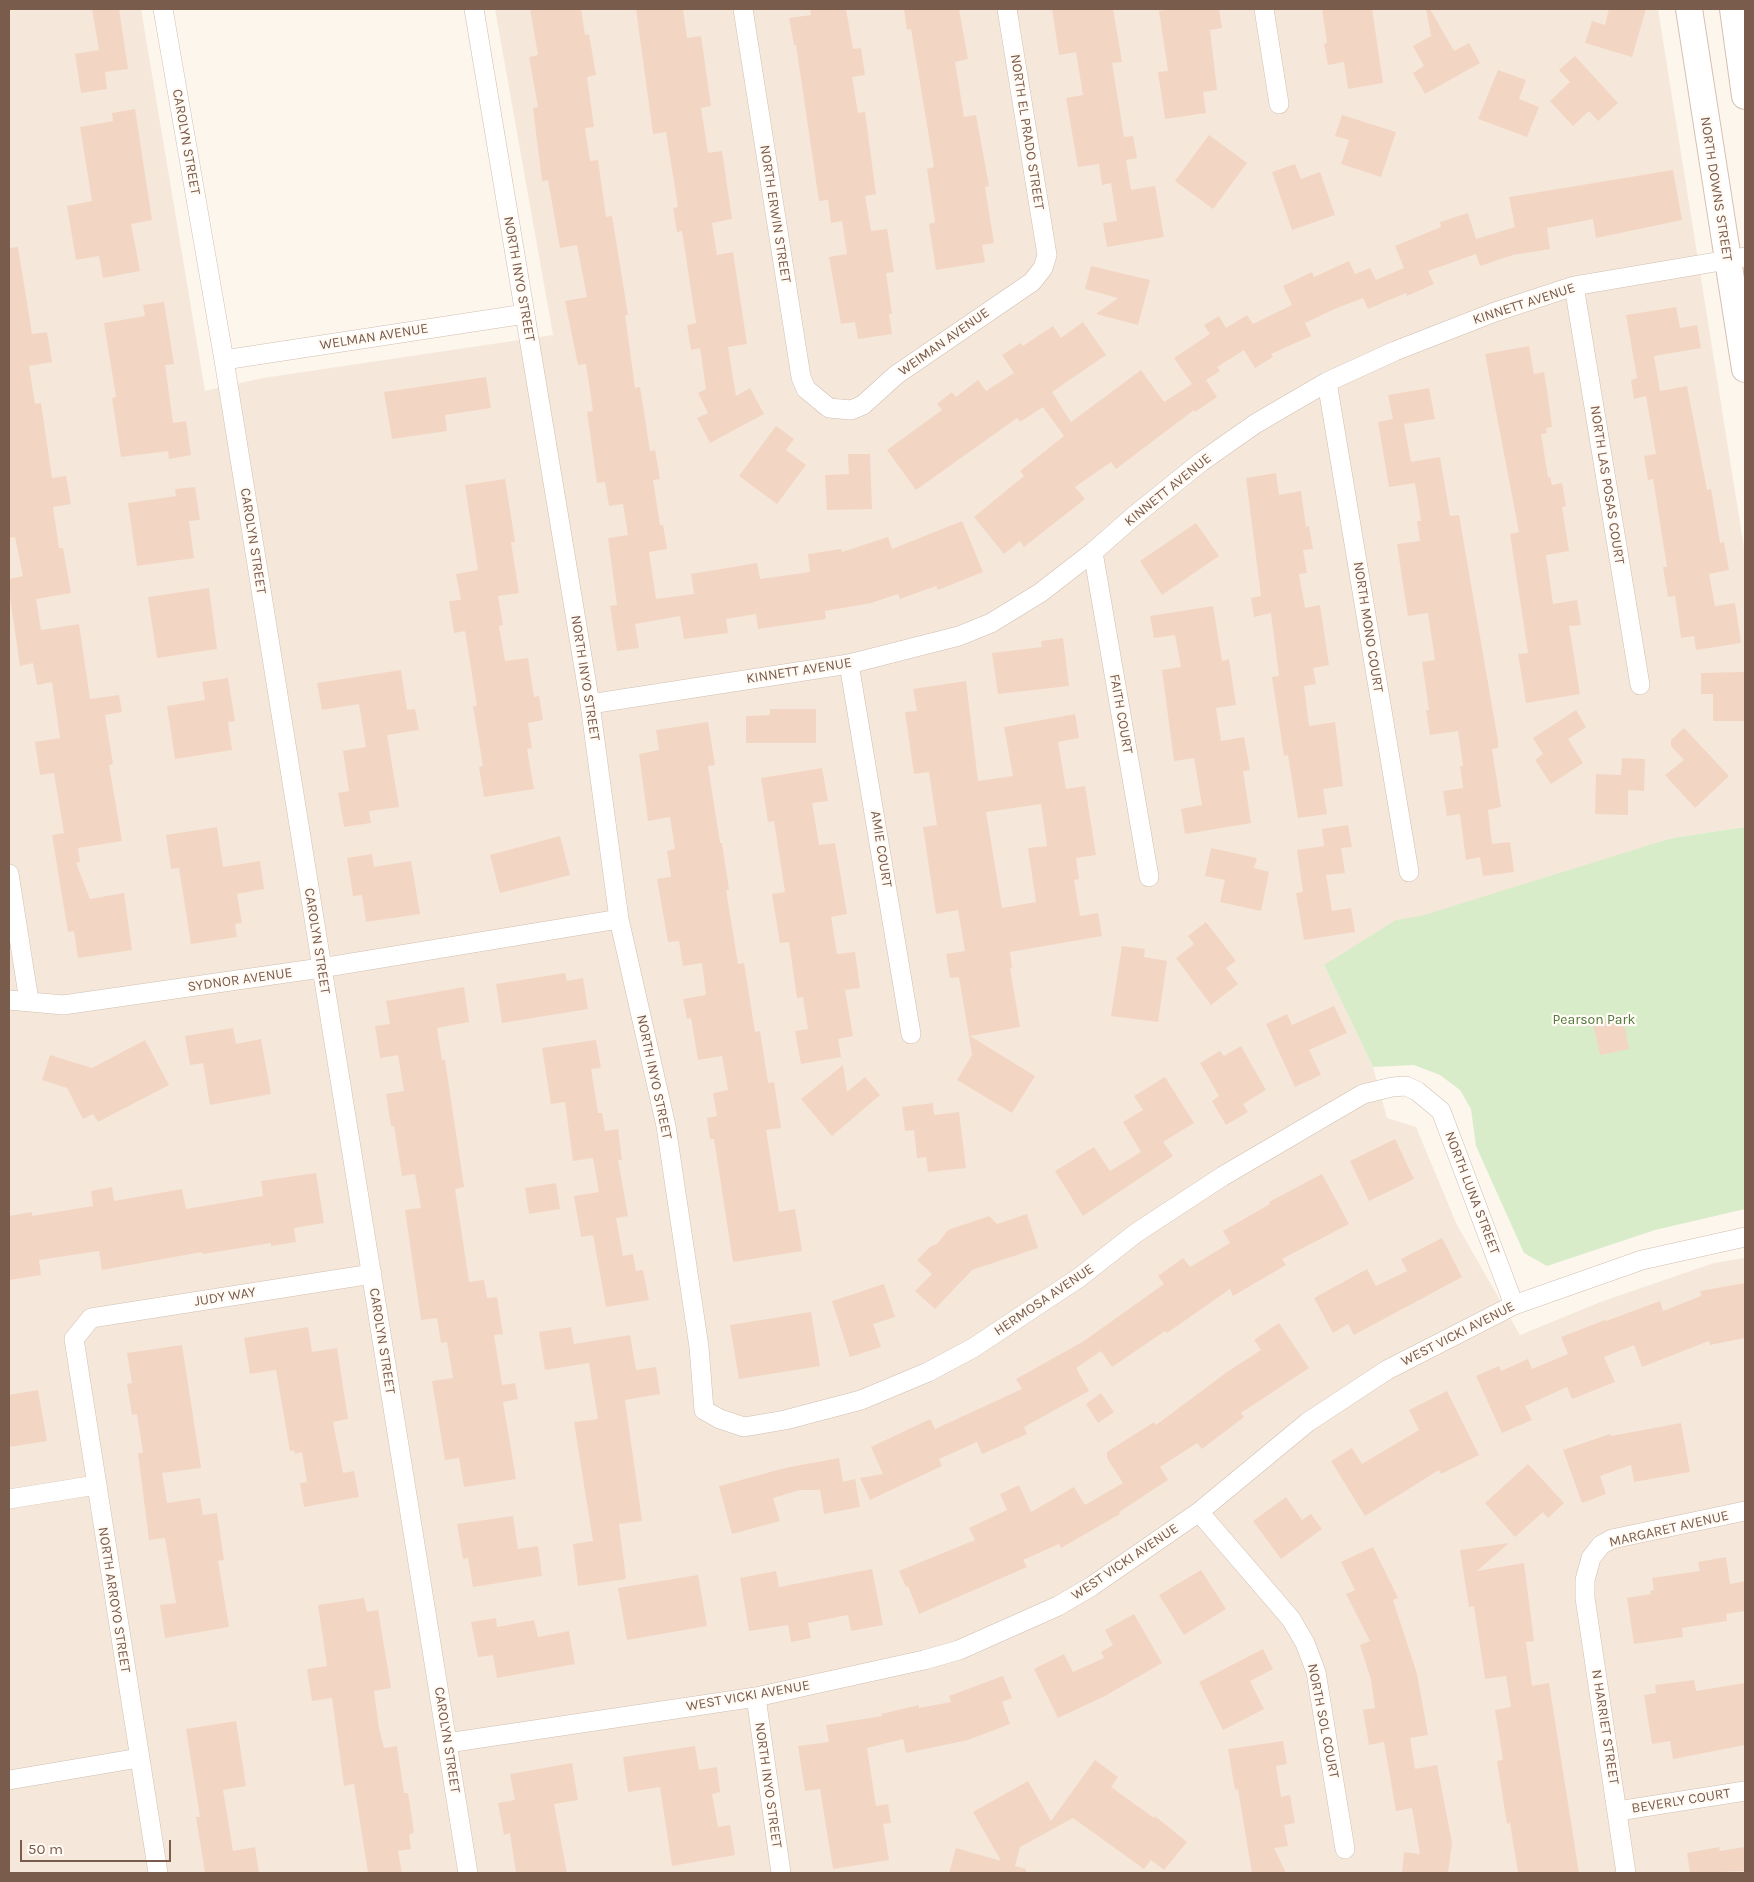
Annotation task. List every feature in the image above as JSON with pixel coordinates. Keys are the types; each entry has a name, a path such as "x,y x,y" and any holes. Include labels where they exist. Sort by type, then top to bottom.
{"street":[{"name":"CAROLYN STREET","path":"164,9 224,360 468,1873"},
{"name":"NORTH INYO STREET","path":"474,9 590,704 619,919 666,1126 699,1347"},
{"name":"NORTH ERWIN STREET","path":"743,9 801,377 806,389 829,408"},
{"name":"NORTH EL PRADO STREET","path":"1007,9 1047,255"},
{"path":"1264,9 1279,104"},
{"name":"NORTH DOWNS STREET","path":"1689,9 1736,258 1745,369"},
{"path":"1733,9 1745,96"},
{"name":"WEIMAN AVENUE","path":"829,408 851,410 863,405 896,375 1032,282 1043,268 1047,255"},
{"name":"KINNETT AVENUE","path":"590,704 850,664 959,636 991,623 1040,593 1094,552 1134,516 1201,462 1255,424 1327,382 1396,351 1495,312 1574,286 1736,258"},
{"name":"NORTH LAS POSAS COURT","path":"1574,286 1640,685"},
{"name":"WELMAN AVENUE","path":"224,360 525,314"},
{"name":"NORTH MONO COURT","path":"1327,382 1408,872"},
{"name":"FAITH COURT","path":"1094,552 1149,876"},
{"name":"AMIE COURT","path":"850,664 912,1034"},
{"path":"9,874 29,1001"},
{"name":"SYDNOR AVENUE","path":"9,1000 63,1005 321,968 619,919"},
{"name":"HERMOSA AVENUE","path":"699,1347 704,1410 720,1419 744,1427 785,1420 861,1400 928,1372 972,1348 1080,1277 1136,1233 1223,1176 1363,1094 1406,1086 1417,1091"},
{"name":"NORTH LUNA STREET","path":"1417,1091 1441,1111 1514,1305"},
{"name":"WEST VICKI AVENUE","path":"447,1743 756,1696 924,1660 959,1650 1074,1596 1199,1512 1308,1422 1387,1370 1514,1305 1642,1260 1745,1237"},
{"name":"JUDY WAY","path":"82,1329 90,1318 372,1274"},
{"name":"NORTH ARROYO STREET","path":"82,1329 74,1339 158,1873"},
{"path":"9,1499 96,1485"},
{"name":"MARGARET AVENUE","path":"1585,1580 1591,1558 1601,1545 1612,1540 1745,1510"},
{"name":"NORTH SOL COURT","path":"1199,1512 1291,1619 1305,1643 1316,1672 1345,1849"},
{"name":"N HARRIET STREET","path":"1585,1580 1585,1598 1626,1873"},
{"name":"NORTH INYO STREET","path":"756,1696 781,1873"},
{"path":"9,1780 140,1758"},
{"name":"BEVERLY COURT","path":"1618,1811 1745,1791"}],"shaded area":[{"path":"9,9 141,9 205,391 263,378 553,335 495,9 1658,9 1745,554 1745,827 1672,838 1324,965 1373,1067 1387,1118 1416,1127 1457,1225 1520,1335 1603,1301 1714,1263 1745,1258 1745,1873 9,1873"}],"green space":[{"name":"Pearson Park","path":"1745,827 1745,1209 1655,1230 1547,1266 1524,1253 1476,1146 1471,1109 1460,1090 1440,1075 1414,1065 1373,1067 1324,965 1396,920 1421,916 1672,838"}],"building":[{"path":"92,9 119,9 128,69 105,72 107,89 81,93 75,54 99,50"},
{"path":"530,9 581,9 585,35 589,34 596,75 587,77 594,127 585,128 590,161 598,160 606,217 612,216 628,315 625,315 635,388 640,387 650,451 655,450 660,479 653,480 660,525 663,525 667,549 649,552 656,599 694,594 691,574 757,563 760,579 810,572 808,554 841,549 842,552 888,537 892,549 962,521 983,572 938,590 936,586 900,599 898,594 871,603 825,611 826,619 758,629 756,614 726,619 728,633 684,639 680,616 635,624 639,648 617,651 610,606 617,605 608,538 628,535 623,504 609,506 605,482 597,483 587,412 593,411 586,364 578,365 565,301 587,297 577,245 560,248 548,180 542,181 533,108 538,107 529,57 538,55"},
{"path":"636,9 683,9 687,38 701,36 711,106 701,108 708,153 722,151 732,219 712,223 717,255 733,252 747,344 728,347 736,396 750,388 764,414 710,443 697,418 708,413 698,393 706,389 700,348 691,350 687,325 696,323 682,231 677,232 673,208 678,207 666,132 653,134"},
{"path":"810,9 846,9 853,49 861,48 865,75 852,77 858,113 865,112 876,194 865,196 871,231 887,229 894,272 886,273 892,314 889,314 892,334 858,339 855,322 841,324 829,257 847,254 842,221 831,223 828,200 819,201 796,45 794,45 789,18 811,15"},
{"path":"904,9 959,9 968,59 955,62 964,117 976,115 989,186 985,187 994,243 982,245 985,262 936,270 929,224 935,222 927,169 934,167 911,29 907,30"},
{"path":"1052,9 1113,9 1122,62 1112,63 1124,137 1133,136 1137,158 1126,160 1131,190 1155,186 1164,237 1107,247 1103,223 1117,221 1111,183 1102,185 1099,164 1078,167 1066,98 1083,95 1076,52 1059,55"},
{"path":"1219,9 1222,28 1210,30 1217,90 1203,92 1206,113 1165,119 1158,72 1168,71 1159,11"},
{"path":"1322,9 1372,9 1383,83 1348,89 1344,62 1328,65 1324,44 1327,43"},
{"path":"1426,9 1430,9 1454,51 1469,43 1480,63 1425,94 1413,73 1424,66 1413,46 1431,36"},
{"path":"1609,9 1646,9 1632,57 1585,43 1592,21 1605,25"},
{"path":"1575,56 1618,103 1598,121 1589,111 1573,126 1550,101 1570,82 1559,70"},
{"path":"1498,70 1526,80 1519,99 1539,107 1527,137 1478,119"},
{"path":"135,109 152,220 131,224 140,271 103,278 99,256 76,260 67,206 92,201 80,127 113,121 112,113"},
{"path":"1342,115 1396,132 1381,177 1341,164 1349,140 1335,136"},
{"path":"1209,135 1247,163 1213,209 1175,181"},
{"path":"1295,164 1301,179 1320,172 1335,215 1292,230 1272,172"},
{"path":"1673,170 1682,220 1596,238 1593,219 1547,228 1550,249 1513,255 1480,266 1476,254 1428,271 1434,284 1407,296 1406,293 1368,309 1363,298 1305,323 1311,336 1271,354 1273,357 1255,368 1244,350 1217,367 1220,371 1206,380 1217,397 1195,412 1194,410 1116,469 1111,462 1075,487 1085,499 1024,547 1020,541 1004,554 974,517 1024,476 1020,471 1064,436 1043,407 1020,422 1017,418 916,490 887,450 942,410 937,404 952,392 956,397 978,380 986,391 1014,373 1002,355 1021,343 1023,346 1053,326 1061,338 1083,322 1106,355 1052,392 1071,422 1141,370 1164,402 1192,384 1174,358 1210,334 1204,325 1219,316 1226,328 1247,315 1253,324 1292,305 1283,286 1312,272 1314,277 1349,261 1355,274 1370,268 1376,280 1404,268 1395,246 1441,227 1440,222 1468,213 1476,239 1515,227 1509,197"},
{"path":"18,247 32,334 47,332 52,362 29,366 35,404 41,403 52,478 66,476 71,504 53,507 59,548 63,548 71,593 36,599 41,630 79,624 90,699 119,695 122,712 105,715 113,764 109,765 122,841 78,848 80,862 76,863 90,899 124,893 132,950 78,958 74,931 68,932 52,835 64,833 54,773 40,775 35,742 60,738 52,682 37,685 33,663 20,666 9,590 9,579 23,576 15,537 9,538 9,248"},
{"path":"1091,266 1150,280 1138,325 1096,314 1118,298 1085,289"},
{"path":"164,302 174,364 165,365 173,423 186,421 191,455 169,459 168,451 121,457 112,398 116,397 104,323 145,316 143,305"},
{"path":"1676,307 1680,328 1697,325 1701,348 1654,356 1660,391 1687,386 1707,490 1711,489 1720,543 1724,542 1729,570 1709,574 1715,606 1735,603 1741,643 1696,650 1694,636 1681,638 1675,596 1668,597 1663,567 1667,567 1653,479 1648,480 1644,456 1656,454 1646,396 1634,399 1631,380 1637,378 1626,315"},
{"path":"1529,346 1534,374 1544,372 1547,390 1552,427 1546,428 1547,433 1541,434 1548,477 1550,477 1552,485 1562,483 1566,506 1562,507 1569,551 1546,555 1553,604 1577,600 1581,625 1569,626 1580,694 1526,703 1518,654 1528,653 1510,534 1519,532 1485,354"},
{"path":"486,377 491,408 445,415 447,431 392,439 384,392"},
{"path":"1429,388 1435,419 1404,424 1411,462 1440,457 1450,516 1459,515 1498,741 1498,748 1492,749 1501,807 1488,810 1492,844 1510,842 1514,872 1483,876 1480,857 1466,860 1460,814 1447,816 1443,791 1463,788 1460,766 1463,766 1458,731 1430,735 1426,710 1429,710 1422,662 1435,660 1428,613 1408,616 1397,544 1420,541 1417,521 1421,521 1415,483 1389,487 1378,422 1393,419 1388,395"},
{"path":"776,426 794,439 786,450 806,465 777,504 739,476"},
{"path":"848,454 870,454 872,509 827,510 825,475 849,474"},
{"path":"1276,473 1279,495 1301,491 1306,527 1309,526 1313,549 1303,550 1307,573 1299,574 1305,608 1320,605 1329,665 1313,668 1316,684 1304,686 1309,726 1335,722 1343,786 1323,789 1327,814 1298,818 1288,755 1284,756 1272,677 1279,676 1271,613 1254,617 1251,598 1261,596 1246,478"},
{"path":"505,479 515,542 511,542 519,593 498,596 503,625 499,626 505,661 528,658 534,697 539,696 543,720 528,723 532,748 527,749 534,789 484,797 479,767 483,766 473,706 477,706 465,631 454,633 449,601 461,600 456,574 478,570 465,485"},
{"path":"195,487 200,520 189,521 194,558 137,566 128,503 176,496 175,489"},
{"path":"1196,523 1219,556 1162,595 1140,561"},
{"path":"209,588 217,649 157,658 148,597"},
{"path":"1213,606 1222,661 1229,659 1236,705 1216,708 1221,741 1244,737 1250,770 1243,771 1251,823 1185,834 1181,809 1202,805 1194,758 1174,761 1162,670 1181,667 1175,635 1154,638 1150,616"},
{"path":"1063,638 1069,686 998,694 992,653 1042,647 1041,641"},
{"path":"401,670 407,710 415,709 419,730 387,735 399,807 369,811 371,823 344,827 338,793 349,791 343,751 366,747 359,704 322,710 317,683"},
{"path":"1745,672 1745,721 1713,721 1713,694 1701,694 1701,673"},
{"path":"228,678 235,721 228,722 232,750 175,759 167,706 205,700 202,682"},
{"path":"966,681 978,781 1013,776 1004,727 1075,714 1079,738 1058,742 1066,789 1085,786 1096,855 1076,858 1079,879 1074,880 1080,916 1098,913 1102,936 1010,952 1012,968 1010,969 1020,1027 970,1036 1035,1076 1012,1113 957,1080 972,1055 959,977 950,978 946,954 965,951 958,910 936,914 923,827 937,825 929,772 914,774 905,712 917,711 913,689","holes":["1041,804 1047,846 1028,848 1036,902 1002,908 986,812"]},
{"path":"770,709 816,709 816,743 746,743 746,716 770,715"},
{"path":"1576,710 1586,727 1568,739 1583,763 1551,784 1535,760 1543,754 1533,738"},
{"path":"708,722 715,765 708,766 720,843 722,843 729,890 726,890 738,964 744,963 755,1032 760,1031 768,1083 774,1082 781,1128 766,1130 779,1212 795,1209 802,1251 733,1262 714,1139 710,1139 707,1118 717,1116 713,1093 728,1090 722,1056 698,1060 691,1018 687,1019 683,999 706,995 702,963 683,966 679,941 668,942 657,879 671,877 667,851 675,849 670,817 648,821 639,754 659,750 656,730"},
{"path":"1684,728 1729,776 1695,808 1665,775 1684,760 1671,746 1671,740"},
{"path":"1622,758 1645,759 1644,791 1628,790 1628,815 1595,814 1596,774 1621,775"},
{"path":"822,768 828,801 812,803 819,845 835,843 847,914 831,917 837,954 855,952 860,988 845,990 853,1036 838,1039 841,1057 801,1064 795,1031 808,1029 803,997 797,998 789,942 780,943 772,894 785,892 774,821 768,822 761,778"},
{"path":"1348,825 1352,847 1341,848 1345,873 1326,875 1332,911 1351,908 1355,932 1304,940 1296,893 1303,892 1297,850 1324,846 1322,829"},
{"path":"217,827 223,867 260,861 264,889 237,894 242,923 235,924 237,937 191,944 179,868 171,869 166,835"},
{"path":"560,836 570,875 500,893 490,855"},
{"path":"1211,848 1257,858 1254,868 1269,872 1261,911 1220,902 1225,880 1205,876"},
{"path":"372,854 374,867 411,861 420,914 366,922 362,895 353,896 347,858"},
{"path":"1206,922 1236,961 1226,968 1238,984 1211,1005 1176,958 1194,944 1188,936"},
{"path":"1122,946 1145,949 1144,957 1167,961 1158,1022 1111,1016"},
{"path":"565,973 567,981 583,978 588,1009 502,1023 496,984"},
{"path":"464,987 469,1022 437,1028 442,1060 445,1060 464,1187 455,1189 469,1282 484,1280 487,1298 497,1297 503,1334 494,1335 502,1385 515,1383 518,1399 503,1402 516,1479 464,1487 459,1458 445,1460 432,1381 453,1378 447,1342 441,1343 437,1318 421,1320 405,1210 421,1208 415,1174 402,1176 394,1126 391,1126 386,1094 404,1091 398,1055 380,1058 375,1026 390,1024 386,1001"},
{"path":"1334,1006 1347,1033 1309,1050 1321,1075 1295,1087 1266,1024 1287,1014 1292,1025"},
{"path":"1623,1017 1629,1049 1600,1055 1593,1023"},
{"path":"233,1028 236,1044 261,1039 271,1094 210,1105 203,1063 190,1065 185,1036"},
{"path":"145,1040 169,1085 98,1122 93,1114 83,1119 67,1088 42,1080 50,1055 92,1068"},
{"path":"596,1040 601,1068 591,1069 598,1113 602,1113 605,1131 618,1129 622,1160 618,1160 628,1216 616,1218 623,1256 633,1254 636,1271 643,1270 649,1300 606,1307 593,1235 581,1237 574,1196 599,1192 593,1158 573,1161 565,1102 551,1104 542,1048"},
{"path":"1241,1046 1266,1090 1243,1104 1248,1112 1226,1125 1212,1101 1219,1096 1200,1063 1220,1051 1224,1056"},
{"path":"843,1065 847,1092 865,1077 880,1095 832,1136 801,1099"},
{"path":"1165,1077 1194,1123 1163,1142 1173,1156 1083,1216 1055,1171 1094,1147 1110,1171 1141,1152 1123,1122 1143,1110 1134,1096"},
{"path":"933,1103 934,1115 959,1112 966,1168 928,1172 926,1157 917,1158 914,1130 905,1131 902,1107"},
{"path":"1395,1139 1414,1179 1369,1201 1350,1161"},
{"path":"316,1173 324,1223 294,1228 296,1242 271,1246 271,1243 203,1254 202,1252 102,1270 99,1251 39,1260 41,1275 9,1280 9,1216 32,1212 32,1216 93,1206 91,1191 112,1187 114,1201 182,1189 186,1209 263,1196 261,1181"},
{"path":"1322,1174 1349,1224 1282,1259 1286,1265 1233,1296 1230,1289 1167,1333 1165,1331 1112,1367 1101,1351 1076,1368 1089,1391 1024,1427 1027,1434 982,1454 977,1442 939,1459 942,1466 870,1500 860,1478 883,1474 871,1447 930,1419 935,1429 1022,1389 1016,1379 1084,1341 1164,1284 1158,1276 1183,1258 1190,1267 1230,1243 1223,1231 1270,1204 1269,1202"},
{"path":"556,1183 560,1209 529,1214 525,1188"},
{"path":"1027,1214 1038,1248 972,1270 935,1309 915,1291 932,1274 917,1260 931,1246 937,1244 948,1230 989,1216 997,1224"},
{"path":"1442,1238 1462,1277 1354,1335 1348,1324 1333,1333 1314,1298 1367,1269 1376,1286 1407,1271 1401,1259"},
{"path":"1745,1283 1745,1338 1710,1345 1709,1341 1642,1367 1634,1345 1604,1357 1615,1382 1572,1399 1567,1387 1525,1406 1532,1420 1502,1433 1476,1376 1499,1366 1501,1371 1528,1359 1532,1369 1568,1354 1561,1337 1660,1301 1663,1311 1701,1296 1700,1291"},
{"path":"884,1284 895,1317 873,1324 881,1347 850,1357 832,1301"},
{"path":"811,1312 820,1366 739,1379 730,1325"},
{"path":"1279,1323 1309,1368 1241,1413 1244,1417 1202,1449 1197,1443 1160,1467 1168,1480 1119,1512 1120,1514 1061,1548 1059,1544 1023,1560 1027,1567 919,1614 908,1586 906,1587 899,1571 975,1540 969,1528 1007,1510 1000,1494 1019,1485 1031,1512 1074,1487 1085,1505 1123,1483 1107,1458 1107,1452 1154,1422 1156,1425 1227,1372 1261,1350 1254,1340"},
{"path":"308,1327 312,1352 337,1348 348,1419 333,1422 343,1473 354,1471 359,1497 304,1507 300,1483 307,1482 302,1452 295,1454 294,1450 290,1451 276,1370 250,1374 244,1338"},
{"path":"571,1327 574,1344 630,1335 636,1370 656,1367 660,1394 625,1400 642,1521 619,1524 626,1579 578,1586 573,1544 593,1541 574,1422 598,1419 589,1363 545,1370 539,1332"},
{"path":"182,1345 201,1468 162,1473 167,1503 200,1498 203,1515 217,1513 224,1560 218,1561 229,1627 165,1638 160,1605 176,1603 165,1538 149,1540 138,1453 143,1453 137,1414 132,1415 127,1384 132,1383 127,1353"},
{"path":"38,1390 47,1441 9,1447 9,1395"},
{"path":"1447,1391 1479,1455 1441,1474 1439,1470 1365,1516 1331,1461 1352,1448 1362,1464 1419,1430 1409,1410"},
{"path":"1101,1393 1114,1412 1098,1423 1086,1404"},
{"path":"1681,1423 1690,1472 1634,1482 1631,1465 1600,1476 1606,1494 1582,1503 1563,1450 1610,1434 1611,1436"},
{"path":"839,1458 843,1482 855,1479 860,1507 824,1514 820,1490 800,1490 773,1498 780,1521 732,1534 719,1486 785,1468"},
{"path":"1528,1464 1564,1503 1548,1518 1543,1512 1515,1537 1485,1503"},
{"path":"1286,1497 1302,1520 1311,1514 1322,1529 1281,1559 1253,1521"},
{"path":"513,1516 518,1549 538,1546 542,1576 473,1587 468,1558 463,1559 457,1524"},
{"path":"1509,1543 1477,1571 1524,1563 1534,1641 1526,1642 1532,1686 1549,1683 1579,1873 1518,1873 1510,1823 1507,1824 1497,1761 1503,1760 1495,1710 1511,1707 1506,1676 1485,1679 1474,1606 1469,1607 1460,1550"},
{"path":"1373,1547 1398,1598 1393,1600 1417,1674 1428,1735 1410,1738 1415,1769 1437,1765 1452,1843 1448,1873 1402,1873 1404,1852 1420,1854 1412,1808 1396,1811 1384,1742 1369,1745 1363,1710 1375,1708 1371,1680 1360,1645 1370,1641 1346,1594 1355,1590 1341,1562"},
{"path":"1726,1557 1730,1584 1745,1581 1745,1611 1726,1614 1727,1621 1682,1628 1683,1637 1634,1644 1627,1598 1651,1594 1650,1591 1654,1590 1652,1578 1700,1571 1698,1562"},
{"path":"872,1569 883,1625 851,1631 848,1615 808,1623 811,1638 791,1642 788,1625 749,1631 740,1578 776,1571 779,1587"},
{"path":"1201,1570 1226,1609 1184,1635 1159,1595"},
{"path":"698,1575 707,1626 627,1640 618,1588"},
{"path":"364,1598 367,1612 378,1610 391,1688 374,1691 379,1728 384,1748 397,1746 404,1793 408,1793 414,1832 409,1835 411,1849 398,1851 402,1873 368,1873 354,1784 344,1786 332,1698 312,1701 307,1669 327,1666 318,1605"},
{"path":"1134,1614 1162,1663 1105,1696 1058,1718 1034,1669 1064,1654 1073,1672 1104,1658 1101,1652 1113,1645 1105,1630"},
{"path":"496,1618 497,1627 534,1620 538,1637 569,1631 575,1664 497,1678 493,1655 478,1657 471,1622"},
{"path":"1263,1649 1273,1669 1250,1681 1264,1709 1223,1730 1199,1682"},
{"path":"1003,1676 1012,1698 1002,1702 1010,1724 968,1740 906,1753 903,1739 867,1748 876,1806 888,1804 891,1823 883,1824 889,1860 833,1869 820,1789 805,1791 798,1746 829,1742 826,1725 882,1716 881,1714 919,1705 919,1708 951,1702 949,1696"},
{"path":"1694,1680 1696,1691 1745,1683 1745,1745 1673,1759 1670,1741 1652,1744 1644,1695 1656,1693 1655,1685"},
{"path":"236,1721 246,1786 223,1790 233,1851 255,1847 259,1873 205,1873 196,1817 200,1817 186,1729"},
{"path":"1283,1741 1287,1764 1276,1766 1281,1797 1290,1795 1295,1823 1284,1825 1288,1846 1274,1848 1286,1873 1252,1873 1238,1789 1235,1790 1228,1749"},
{"path":"695,1746 699,1770 717,1767 720,1792 712,1794 718,1827 730,1825 735,1855 672,1866 660,1787 628,1792 623,1757"},
{"path":"1095,1760 1118,1777 1111,1787 1154,1818 1155,1816 1187,1842 1164,1870 1151,1860 1144,1869 1073,1818 1020,1847 1015,1866 1026,1869 1026,1873 949,1873 956,1848 1001,1861 973,1812 1028,1781 1051,1821"},
{"path":"572,1763 578,1800 554,1804 567,1873 516,1873 510,1833 504,1835 498,1803 515,1800 510,1774"},
{"path":"1719,1847 1720,1851 1745,1847 1745,1871 1690,1873 1687,1853"}]}
